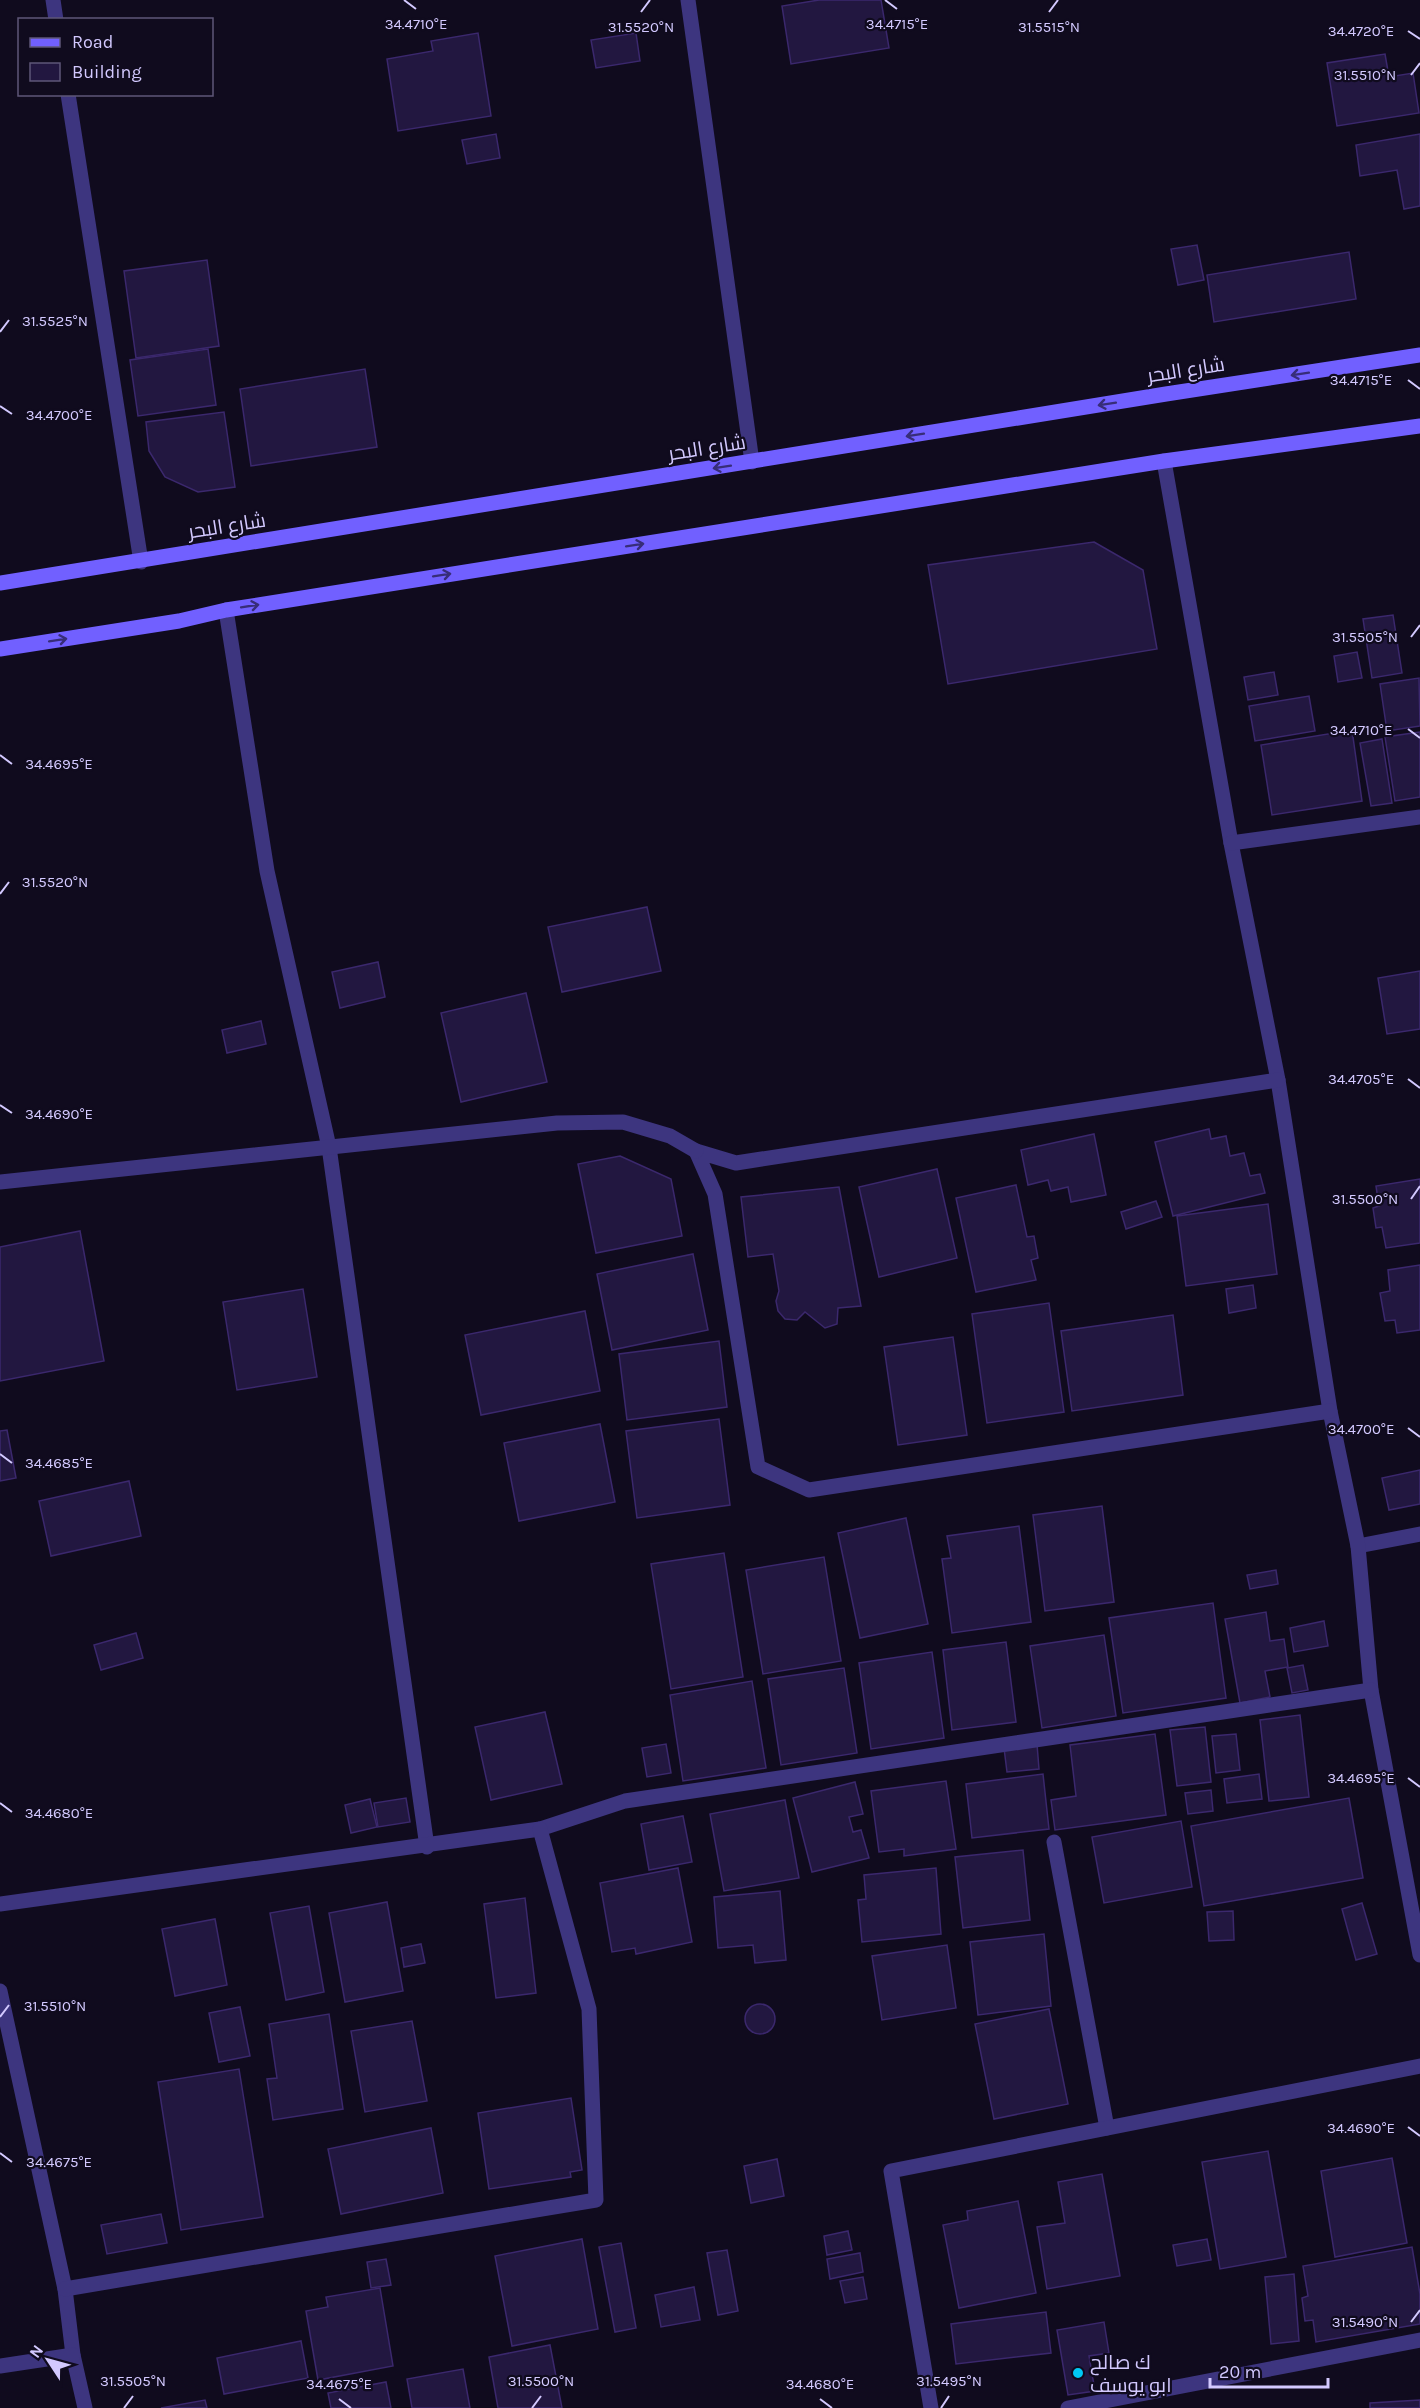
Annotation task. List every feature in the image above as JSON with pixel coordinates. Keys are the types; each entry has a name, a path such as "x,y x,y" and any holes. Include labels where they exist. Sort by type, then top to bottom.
{"main road":[{"name":"شارع البحر","path":"0,583 1420,356"},
{"path":"0,649 179,621 226,610 1164,461 1420,426"}],"street":[{"path":"53,0 56,18"},
{"path":"688,0 753,462"},
{"path":"68,96 141,562"},
{"path":"1164,461 1231,843 1278,1080 1330,1411 1358,1546 1371,1690 1420,1955"},
{"path":"226,610 267,871 329,1147 427,1847"},
{"path":"1231,843 1420,817"},
{"path":"0,1182 557,1123 623,1122 670,1136 696,1151 736,1163 1278,1080"},
{"path":"696,1151 715,1194 758,1467 809,1490 1330,1411"},
{"path":"1358,1546 1420,1534"},
{"path":"0,1904 427,1847 540,1829 625,1801 1371,1690"},
{"path":"65,2289 596,2200 589,2009 540,1829"},
{"path":"1054,1842 1107,2128"},
{"path":"0,1991 65,2289 73,2355 85,2408"},
{"path":"931,2408 891,2171 1420,2066"},
{"path":"1068,2408 1420,2340"},
{"path":"0,2366 73,2355"}],"building":[{"path":"819,0 881,0 889,48 791,64 782,6"},
{"path":"478,33 491,116 398,131 387,59 433,51 431,41"},
{"path":"636,33 640,61 596,68 591,40"},
{"path":"1385,54 1389,77 1413,73 1419,113 1337,126 1327,63"},
{"path":"496,134 500,158 467,164 462,140"},
{"path":"1420,134 1420,206 1404,209 1397,170 1360,176 1356,145"},
{"path":"1197,245 1204,280 1178,285 1171,249"},
{"path":"1349,252 1356,299 1214,322 1207,275"},
{"path":"207,260 219,346 136,358 124,271"},
{"path":"208,349 216,405 138,416 130,360"},
{"path":"365,369 377,447 251,466 240,389"},
{"path":"224,412 235,487 198,492 165,477 149,451 146,422"},
{"path":"1094,542 1143,570 1157,649 948,684 928,565"},
{"path":"1393,615 1402,673 1372,678 1363,619"},
{"path":"1357,652 1362,678 1338,682 1334,656"},
{"path":"1274,672 1278,695 1248,700 1244,677"},
{"path":"1419,678 1420,726 1387,731 1380,684"},
{"path":"1309,696 1315,731 1255,741 1249,706"},
{"path":"1352,730 1362,801 1272,815 1261,745"},
{"path":"1420,732 1420,797 1395,801 1385,737"},
{"path":"1382,739 1392,803 1371,806 1360,743"},
{"path":"647,907 661,971 562,992 548,927"},
{"path":"378,962 385,997 340,1008 332,972"},
{"path":"1420,971 1420,1029 1387,1034 1378,978"},
{"path":"526,993 547,1082 461,1102 441,1013"},
{"path":"261,1021 266,1044 227,1053 222,1030"},
{"path":"1209,1129 1211,1139 1226,1136 1230,1156 1244,1153 1250,1176 1260,1174 1265,1193 1173,1216 1155,1142"},
{"path":"1094,1134 1106,1195 1071,1202 1068,1187 1051,1191 1048,1180 1028,1185 1021,1150"},
{"path":"620,1156 671,1179 682,1236 596,1253 578,1164"},
{"path":"937,1169 957,1258 879,1277 859,1187"},
{"path":"1420,1179 1420,1243 1386,1248 1382,1227 1376,1228 1373,1208 1379,1206 1376,1186"},
{"path":"1016,1185 1027,1237 1034,1236 1038,1258 1031,1260 1036,1280 976,1292 956,1198"},
{"path":"839,1187 861,1306 838,1308 837,1324 825,1328 805,1312 797,1320 785,1319 778,1311 776,1301 779,1291 773,1254 748,1257 741,1197"},
{"path":"1156,1201 1162,1217 1126,1229 1121,1212"},
{"path":"1268,1204 1277,1274 1186,1286 1177,1216"},
{"path":"80,1231 104,1361 0,1381 0,1247"},
{"path":"693,1254 708,1330 612,1350 597,1274"},
{"path":"1420,1265 1420,1330 1397,1333 1395,1320 1385,1321 1380,1293 1390,1291 1388,1270"},
{"path":"1253,1285 1256,1308 1229,1313 1226,1289"},
{"path":"303,1289 317,1377 237,1390 223,1302"},
{"path":"1049,1303 1064,1412 987,1423 972,1314"},
{"path":"585,1311 600,1391 481,1415 465,1335"},
{"path":"1173,1315 1183,1395 1072,1411 1061,1331"},
{"path":"953,1337 967,1435 898,1445 884,1347"},
{"path":"719,1341 727,1407 627,1420 619,1354"},
{"path":"719,1419 730,1505 637,1518 626,1431"},
{"path":"600,1424 615,1502 519,1521 504,1443"},
{"path":"7,1430 16,1478 0,1481 0,1431"},
{"path":"1420,1470 1420,1504 1389,1510 1382,1478"},
{"path":"129,1481 141,1536 51,1556 39,1501"},
{"path":"1102,1506 1114,1602 1045,1611 1033,1515"},
{"path":"906,1518 928,1624 860,1638 838,1533"},
{"path":"1019,1526 1031,1622 952,1633 942,1559 951,1558 947,1536"},
{"path":"724,1553 743,1677 671,1689 651,1564"},
{"path":"824,1557 841,1661 763,1674 746,1570"},
{"path":"1276,1570 1278,1584 1250,1589 1247,1575"},
{"path":"1213,1603 1226,1698 1123,1713 1109,1618"},
{"path":"1266,1612 1270,1641 1284,1639 1288,1667 1265,1671 1270,1697 1240,1703 1225,1619"},
{"path":"1324,1621 1328,1646 1294,1652 1290,1628"},
{"path":"136,1633 143,1658 101,1670 94,1645"},
{"path":"1104,1635 1116,1716 1042,1728 1030,1646"},
{"path":"1006,1642 1016,1722 952,1730 943,1650"},
{"path":"932,1652 944,1738 871,1749 859,1663"},
{"path":"1303,1665 1308,1690 1292,1693 1287,1668"},
{"path":"844,1668 857,1753 781,1765 768,1679"},
{"path":"752,1681 766,1768 683,1781 670,1695"},
{"path":"545,1712 562,1784 491,1800 475,1727"},
{"path":"1300,1715 1309,1797 1269,1801 1260,1720"},
{"path":"1205,1727 1211,1782 1177,1786 1170,1730"},
{"path":"1155,1734 1166,1815 1055,1830 1051,1800 1076,1796 1070,1745"},
{"path":"1236,1734 1240,1770 1216,1773 1212,1736"},
{"path":"666,1744 671,1773 647,1777 642,1748"},
{"path":"1037,1744 1039,1769 1007,1772 1004,1748"},
{"path":"1043,1774 1049,1829 972,1838 966,1784"},
{"path":"1259,1774 1262,1799 1227,1803 1224,1779"},
{"path":"946,1781 956,1849 904,1856 904,1849 879,1852 871,1791"},
{"path":"855,1782 863,1814 849,1817 853,1832 861,1830 869,1858 812,1872 793,1798"},
{"path":"1211,1790 1213,1811 1188,1814 1185,1793"},
{"path":"406,1798 410,1822 378,1827 374,1803"},
{"path":"1349,1798 1363,1878 1204,1906 1191,1826"},
{"path":"370,1799 377,1827 351,1833 345,1805"},
{"path":"785,1800 799,1878 724,1891 710,1814"},
{"path":"683,1816 692,1862 649,1870 641,1824"},
{"path":"1181,1821 1192,1887 1104,1903 1092,1837"},
{"path":"1023,1850 1030,1920 963,1928 955,1857"},
{"path":"678,1868 692,1942 636,1954 635,1948 612,1952 600,1883"},
{"path":"936,1868 941,1934 862,1942 858,1900 866,1899 864,1875"},
{"path":"780,1891 786,1960 755,1963 753,1945 718,1948 714,1897"},
{"path":"525,1898 536,1993 496,1998 484,1904"},
{"path":"387,1902 403,1991 345,2002 329,1913"},
{"path":"1362,1903 1377,1954 1356,1960 1342,1909"},
{"path":"309,1906 324,1992 286,2000 270,1913"},
{"path":"1233,1911 1234,1940 1209,1941 1207,1912"},
{"path":"215,1919 227,1985 175,1996 162,1929"},
{"path":"1044,1934 1051,2006 978,2015 970,1942"},
{"path":"421,1944 425,1963 404,1967 401,1948"},
{"path":"947,1945 956,2008 882,2020 872,1956"},
{"path":"760,2004 770,2009 775,2019 770,2029 760,2034 750,2029 745,2019 750,2009"},
{"path":"240,2007 250,2056 219,2062 209,2013"},
{"path":"1049,2009 1068,2104 994,2119 975,2024"},
{"path":"329,2014 343,2109 273,2120 267,2079 277,2078 269,2024"},
{"path":"412,2021 427,2101 365,2112 351,2031"},
{"path":"239,2069 263,2217 181,2230 158,2082"},
{"path":"571,2098 582,2170 570,2172 571,2177 489,2189 478,2113"},
{"path":"431,2128 443,2193 341,2214 328,2149"},
{"path":"1268,2151 1286,2257 1220,2269 1202,2162"},
{"path":"1392,2158 1407,2243 1335,2257 1321,2171"},
{"path":"777,2159 784,2196 751,2203 744,2166"},
{"path":"1102,2174 1120,2276 1047,2289 1037,2227 1065,2223 1058,2182"},
{"path":"1018,2201 1036,2293 959,2308 943,2225 968,2220 967,2211"},
{"path":"161,2214 167,2243 107,2254 101,2225"},
{"path":"848,2231 852,2250 827,2255 824,2236"},
{"path":"582,2239 598,2329 512,2346 495,2256"},
{"path":"1207,2239 1211,2260 1177,2266 1173,2245"},
{"path":"621,2243 636,2328 615,2332 599,2247"},
{"path":"1412,2247 1420,2294 1420,2324 1316,2342 1313,2320 1305,2321 1302,2298 1308,2296 1303,2266"},
{"path":"727,2250 738,2311 718,2315 707,2253"},
{"path":"860,2253 863,2272 830,2279 827,2259"},
{"path":"386,2259 391,2285 371,2288 367,2262"},
{"path":"1294,2274 1299,2341 1271,2344 1265,2277"},
{"path":"863,2277 867,2299 845,2303 840,2281"},
{"path":"694,2287 700,2320 661,2327 655,2295"},
{"path":"380,2288 393,2366 318,2380 306,2311 328,2307 326,2297"},
{"path":"1046,2312 1051,2353 956,2364 951,2324"},
{"name":"ك صالح ابو يوسف","path":"1104,2322 1109,2353 1089,2356 1095,2391 1068,2395 1057,2330"},
{"path":"301,2341 308,2378 224,2394 217,2358"},
{"path":"550,2345 562,2408 498,2408 489,2357"},
{"path":"463,2369 470,2408 412,2408 407,2379"},
{"path":"386,2382 391,2408 331,2408 328,2393"},
{"path":"205,2400 207,2408 161,2408"},
{"path":"1420,2400 1420,2408 1370,2408 1370,2403"}],"place":[{"name":"ك صالح ابو يوسف","path":"1078,2373"}]}
